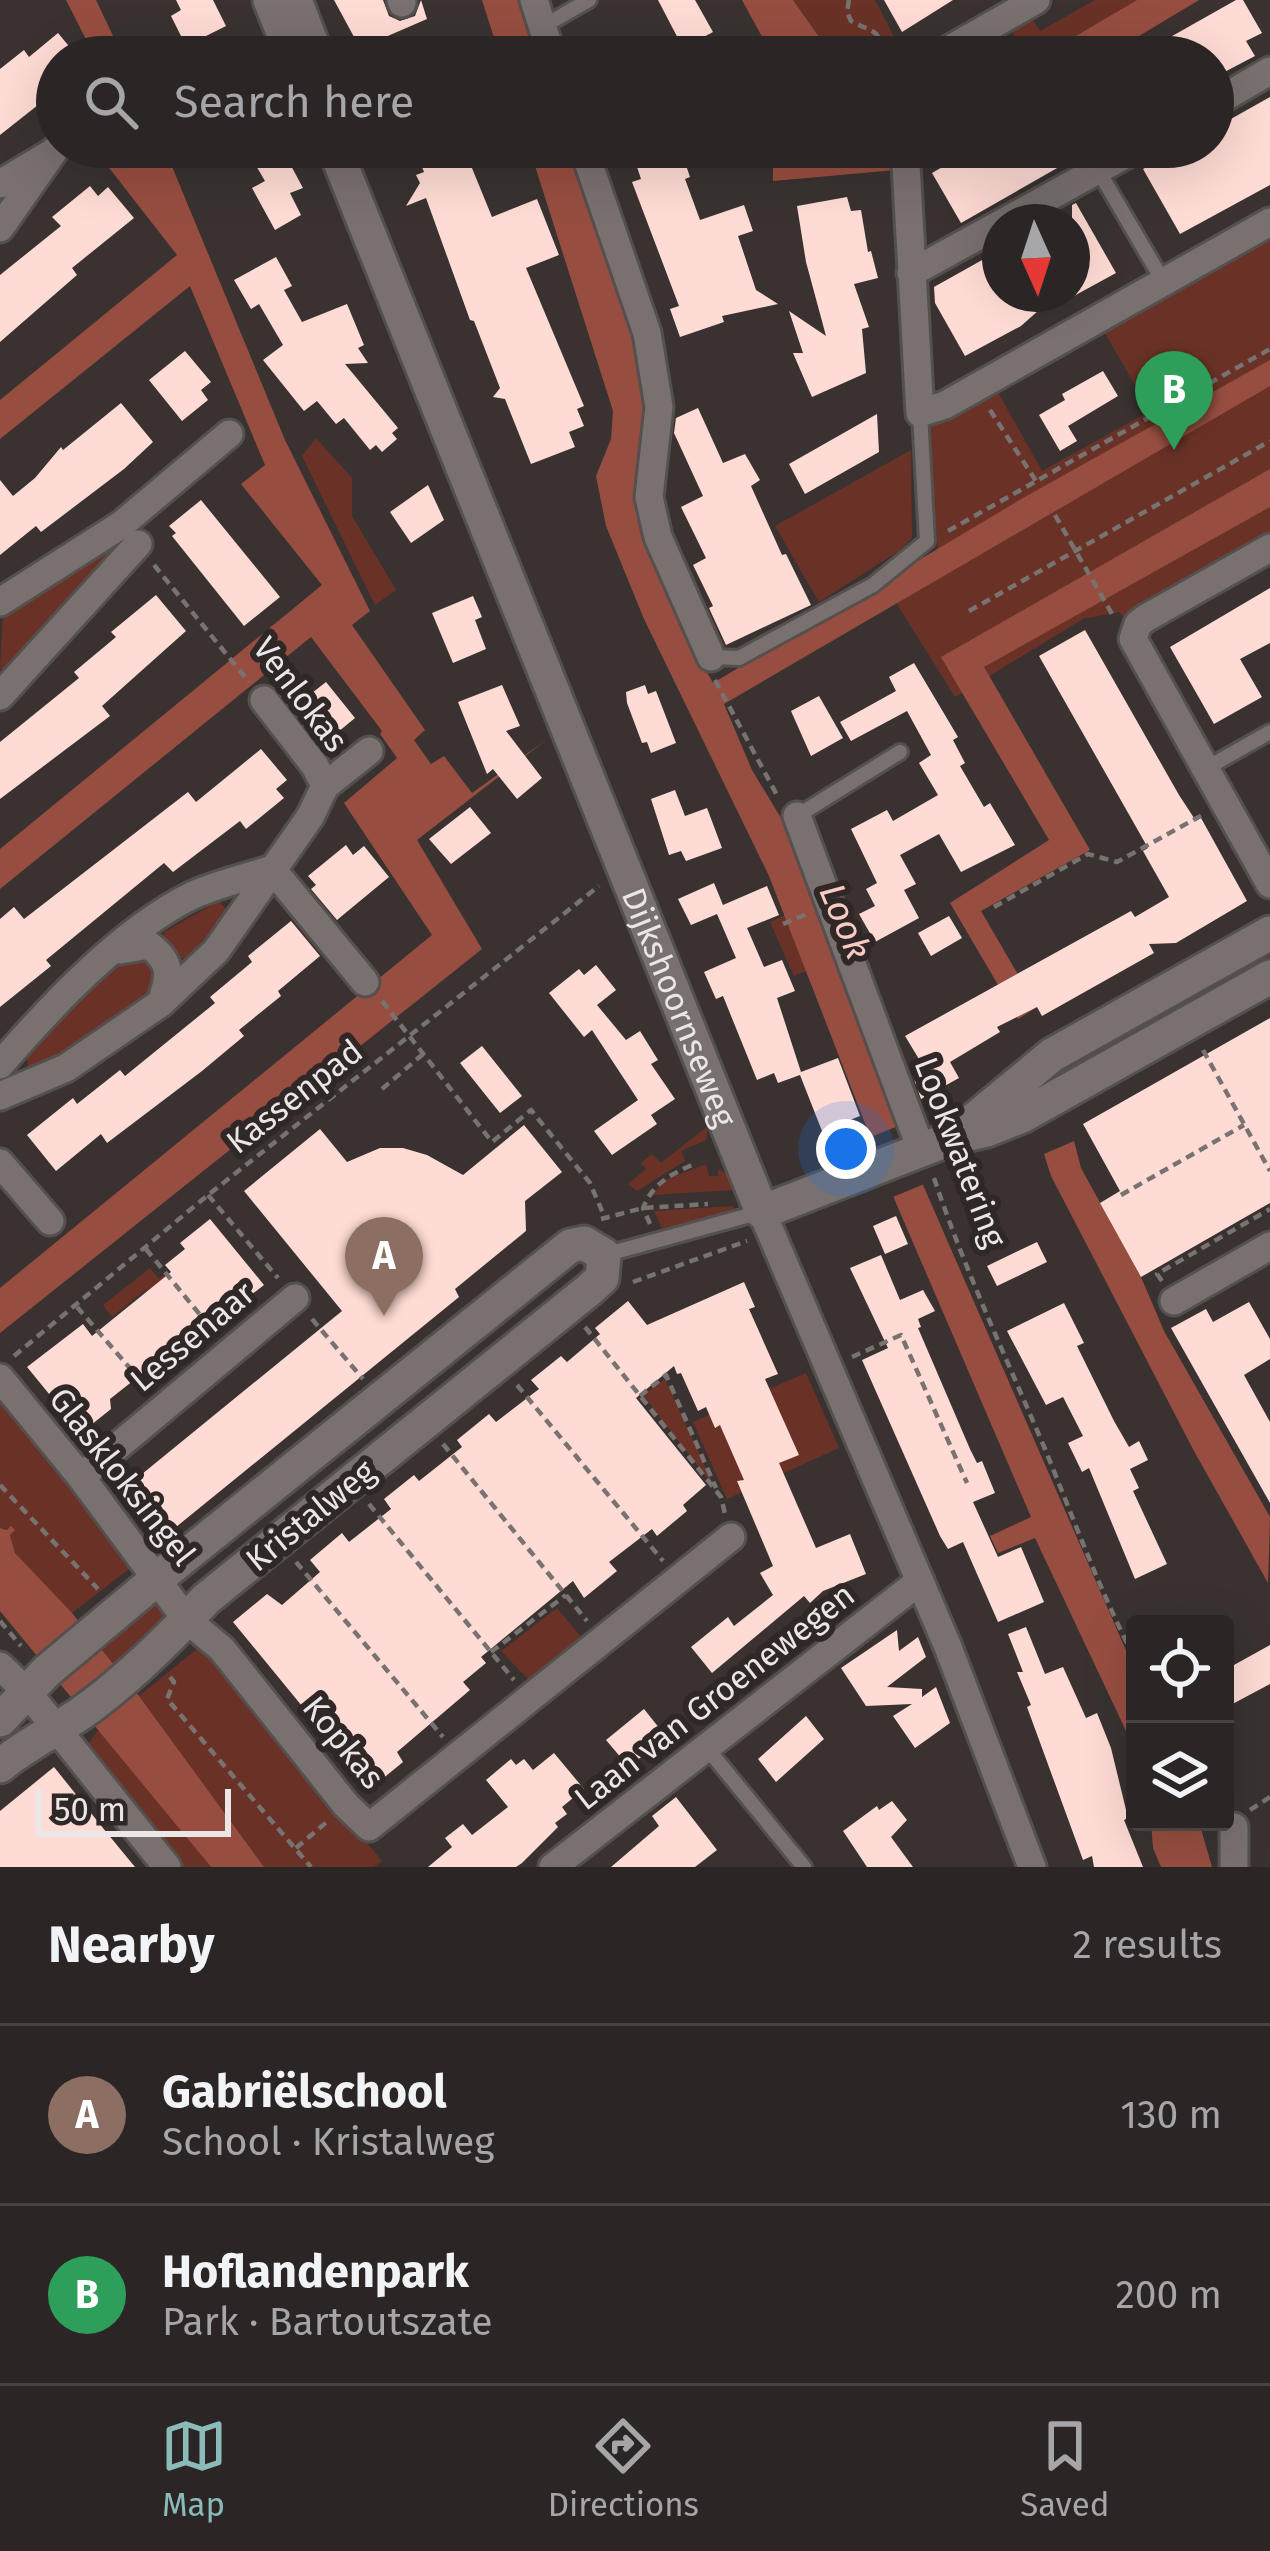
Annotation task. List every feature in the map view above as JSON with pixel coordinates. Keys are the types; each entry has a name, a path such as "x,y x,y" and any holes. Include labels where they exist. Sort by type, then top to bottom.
{"street":[{"path":"270,0 284,36"},
{"path":"295,0 309,36"},
{"path":"973,36 1036,0"},
{"path":"1234,92 1270,71"},
{"path":"0,184 36,162"},
{"path":"0,228 43,168"},
{"name":"Dijkshoornseweg","path":"342,168 762,1212 920,1581 1032,1867"},
{"path":"590,168 647,333 659,407 650,497 658,537 712,666"},
{"path":"906,168 920,413 945,406 1270,222"},
{"path":"1036,204 1102,168"},
{"path":"911,273 982,234"},
{"path":"0,696 229,434"},
{"path":"0,602 137,544"},
{"path":"1270,548 1146,619 1134,633 1136,649 1270,884"},
{"name":"Venlokas","path":"264,700 325,786"},
{"name":"Venlokas","path":"0,1096 66,1068 161,1003 216,951 310,817 325,786 369,751"},
{"name":"Lookwatering","path":"797,816 930,1148"},
{"path":"0,1065 113,951 196,893 272,869 365,982"},
{"path":"930,1148 1026,1074 1270,933"},
{"path":"113,951 148,944 163,956 170,974 161,1003"},
{"path":"762,1212 987,1130 1047,1103 1270,977"},
{"path":"1026,1074 1036,1098 1047,1103"},
{"path":"0,1163 50,1221"},
{"name":"Kristalweg","path":"0,1720 37,1682 152,1585 570,1246 599,1250 602,1278 206,1599 182,1626 68,1720 0,1766"},
{"path":"1174,1301 1268,1251"},
{"name":"Lessenaar","path":"81,1477 295,1298"},
{"name":"Glaskloksingel","path":"0,1378 81,1477 182,1626"},
{"name":"Kopkas","path":"182,1626 222,1649 346,1805 369,1827 731,1537"},
{"name":"Laan van Groenewegen","path":"553,1867 920,1581"},
{"path":"0,1666 37,1682 167,1867"},
{"path":"1234,1831 1234,1867"}],"lane":[{"path":"538,14 589,0"},
{"path":"1098,170 1163,281"},
{"path":"712,666 739,658 873,585 927,541 920,413"},
{"path":"1205,769 1270,732"},
{"path":"797,816 900,752"},
{"name":"Kristalweg","path":"599,1250 762,1212"},
{"path":"706,1748 804,1867"}],"path":[{"path":"849,0 851,21 882,36"},
{"path":"927,541 1270,349"},
{"path":"976,388 1036,481"},
{"path":"969,611 1270,441"},
{"path":"1055,515 1112,614"},
{"name":"Venlokas","path":"137,544 264,700"},
{"path":"712,666 778,797 797,816"},
{"path":"994,907 1088,854 1117,862 1225,802"},
{"name":"Kassenpad","path":"0,1367 622,867"},
{"path":"397,1018 492,1142 531,1111 590,1183 605,1217 599,1250"},
{"path":"1200,1044 1270,1171"},
{"path":"382,1089 423,1054"},
{"path":"1121,1195 1244,1125"},
{"name":"Lookwatering","path":"930,1148 958,1249 1046,1451 1102,1595 1126,1642"},
{"path":"692,1165 671,1173 650,1191 643,1208 709,1204"},
{"path":"145,1248 230,1352"},
{"path":"76,1306 164,1406"},
{"path":"581,1323 721,1497"},
{"path":"829,1368 902,1335 967,1483"},
{"path":"499,1362 678,1580"},
{"path":"640,1396 666,1376 721,1497 731,1537"},
{"path":"441,1441 602,1640"},
{"path":"0,1485 101,1592"},
{"path":"366,1500 530,1698"},
{"path":"292,1557 458,1756"},
{"path":"491,1652 566,1595"},
{"path":"167,1673 173,1682 166,1700 311,1867"},
{"path":"295,1849 316,1831"}],"shaded area":[{"path":"66,0 96,0 113,36 84,36"},
{"path":"482,0 523,0 535,36 493,36"},
{"path":"742,0 793,0 818,36 762,36"},
{"path":"793,0 875,0 894,36 818,36"},
{"path":"1095,0 1137,0 1076,36 1014,36 1009,27 1030,15 1040,31"},
{"path":"1137,0 1199,0 1139,36 1076,36"},
{"path":"109,168 173,168 285,440 370,611 352,625 425,730 414,740 431,764 444,756 472,793 546,740 417,840 482,949 0,1333 0,1288 432,935 344,803 397,758 311,637 0,889 0,849 322,585 241,484 265,465 190,286 0,439 0,400 177,255"},
{"path":"536,168 580,168 648,375 645,470 699,658 713,683 1023,498 1270,360 1270,386 724,704 752,770 793,838 896,1123 1126,1650 1126,1731 1035,1538 998,1553 990,1536 1031,1517 896,1203 769,876 644,619 606,526 596,476 611,439 613,411"},
{"path":"773,168 919,168 773,181"},
{"path":"1270,232 1270,538 1125,620 1120,612 1083,619 955,697 885,585 938,551 924,428 995,387 1042,471 1150,411 1102,328"},
{"path":"316,438 352,478 352,516 396,590 375,605 302,456"},
{"path":"911,450 912,538 819,602 775,526"},
{"path":"1270,469 1270,507 984,667 1090,850 981,911 1037,1007 1018,1019 950,903 1049,840 941,657"},
{"path":"115,543 121,547 9,672 0,669 3,614"},
{"path":"219,901 227,910 188,959 177,957 163,941 164,932"},
{"path":"785,915 808,970 794,976 770,922"},
{"path":"1270,941 1270,971 1044,1091 1040,1073"},
{"path":"138,959 159,969 160,984 110,1024 34,1069 28,1067 27,1058 77,1000 108,973"},
{"path":"708,1126 706,1140 681,1151 685,1161 637,1191 628,1184 646,1169 641,1163 652,1154 661,1163"},
{"path":"1074,1141 1081,1168 1141,1277 1164,1331 1270,1517 1268,1583 1051,1176 1044,1154"},
{"path":"706,1164 709,1176 718,1176 718,1169 730,1175 735,1190 652,1195 667,1179"},
{"path":"733,1206 735,1211 662,1228 654,1211"},
{"path":"150,1268 159,1279 164,1275 197,1330 182,1344 142,1295 149,1287 112,1317 103,1305"},
{"path":"806,1373 839,1448 727,1499 693,1422"},
{"path":"665,1379 715,1488 643,1395"},
{"path":"0,1395 138,1562 72,1613 15,1553 10,1535 15,1530 0,1528"},
{"path":"11,1526 15,1553 72,1613 139,1696 264,1867 211,1867 0,1611 0,1528"},
{"path":"150,1598 173,1626 118,1670 94,1644"},
{"path":"557,1608 581,1637 528,1679 501,1651"},
{"path":"202,1645 382,1861 374,1867 264,1867 139,1696"},
{"path":"99,1729 211,1867 182,1867 85,1748"},
{"path":"1152,1831 1202,1831 1212,1867 1161,1867"}],"pier":[{"path":"903,1124 927,1183 888,1199 866,1139"}],"building":[{"path":"176,0 213,0 226,26 206,36 181,36 171,16 181,10"},
{"path":"334,0 383,0 389,16 400,21 415,16 421,0 427,19 388,36 354,36"},
{"path":"658,0 695,0 713,32 677,36"},
{"path":"884,0 953,0 902,32"},
{"path":"1236,0 1243,0 1262,33 1246,41 1255,56 1234,67 1234,36 1172,36"},
{"path":"24,50 29,57 36,51 36,107 0,135 0,69"},
{"path":"1270,97 1270,185 1180,234 1143,169 1234,168 1234,117"},
{"path":"257,168 292,168 303,188 290,193 301,215 275,230 252,188 265,181"},
{"path":"422,168 472,168 492,217 537,199 559,255 526,268 584,406 577,409 584,426 569,432 575,447 531,464 505,399 493,397 500,388 426,198 406,206 420,183 416,175 424,172"},
{"path":"637,168 687,168 690,177 685,179 700,220 744,205 753,231 738,236 756,290 778,304 722,316 724,322 680,337 670,309 679,306 632,182 641,179"},
{"path":"941,168 1057,168 994,204 982,204 982,211 961,223 932,173"},
{"path":"90,186 98,196 108,187 134,218 72,268 77,275 0,342 0,275 61,226 52,217"},
{"path":"847,197 851,211 861,210 878,278 854,284 869,327 862,329 866,373 812,397 793,353 803,353 789,311 826,336 797,206"},
{"path":"1090,228 1116,273 1090,287"},
{"path":"276,257 292,286 284,290 302,322 347,304 364,345 358,348 368,363 345,364 398,428 392,433 397,439 382,452 376,445 370,450 344,418 336,424 317,401 304,411 263,360 283,345 259,304 251,309 234,280"},
{"path":"982,260 982,312 1037,312 1021,326 965,356 935,303 934,287"},
{"path":"185,351 211,382 201,390 208,400 182,421 149,380"},
{"path":"1103,371 1118,396 1068,426 1077,441 1060,451 1039,415 1065,400 1062,394"},
{"path":"121,403 153,442 41,532 36,526 0,555 0,480 13,496 61,447 63,450"},
{"path":"698,408 723,463 745,454 760,480 751,486 811,605 726,645 693,565 706,558 681,507 703,496 674,433 676,418"},
{"path":"877,414 879,452 805,494 789,464"},
{"path":"428,485 444,520 411,543 390,512"},
{"path":"201,500 280,597 244,626 172,536 176,533 169,526"},
{"path":"1270,588 1270,643 1240,659 1262,697 1214,724 1170,647"},
{"path":"156,595 186,631 102,706 110,716 0,799 0,742 79,678 74,672 116,637 111,632"},
{"path":"473,596 482,617 475,620 486,649 453,663 432,613"},
{"path":"1085,630 1179,795 1196,821 1201,818 1247,901 1176,943 1149,944 1154,953 1042,1016 1037,1007 997,1027 1000,1032 950,1062 959,1078 921,1099 913,1076 925,1069 905,1036 1131,911 1135,917 1169,897 1143,851 1148,848 1039,656"},
{"path":"914,663 958,737 953,740 965,763 960,766 984,807 990,803 1015,845 961,872 939,834 900,855 916,884 904,890 919,918 875,942 859,914 875,906 866,889 877,883 851,829 887,810 893,821 938,795 919,763 931,755 907,711 851,741 840,722 896,691 889,677"},
{"path":"326,682 355,718 332,737 323,728 314,735 293,708"},
{"path":"502,685 520,726 506,731 542,778 517,799 493,769 487,774 458,702"},
{"path":"645,685 648,694 656,691 676,743 651,753 647,742 642,743 626,692"},
{"path":"819,696 843,738 811,756 791,711"},
{"path":"261,749 287,780 276,789 284,798 246,829 240,821 173,872 164,863 46,960 51,966 0,1007 0,919 14,907 24,919 188,792 196,802"},
{"path":"675,790 685,816 707,808 722,848 686,861 681,851 669,855 651,799"},
{"path":"470,807 491,833 451,864 429,839"},
{"path":"346,845 353,855 364,846 389,877 337,920 311,889 316,885 308,876"},
{"path":"714,883 723,905 767,886 779,915 747,928 764,967 782,960 795,991 777,998 801,1072 838,1058 860,1116 822,1131 800,1075 778,1083 774,1073 757,1080 723,996 716,999 704,972 736,958 717,914 691,925 678,899"},
{"path":"949,916 962,938 931,956 918,933"},
{"path":"291,921 320,956 239,1030 244,1036 202,1071 107,1143 101,1134 56,1171 27,1135 73,1098 77,1104 120,1070 125,1076 215,1003 210,997 252,962 248,956"},
{"path":"596,965 616,990 597,1005 626,1040 640,1031 658,1060 651,1064 675,1099 651,1115 657,1124 612,1155 594,1131 638,1100 592,1030 584,1037 549,993 579,969 584,975"},
{"path":"1270,1018 1270,1203 1141,1277 1100,1203 1120,1191 1083,1124"},
{"path":"482,1046 522,1096 500,1113 460,1063"},
{"path":"524,1125 562,1172 525,1201 526,1231 455,1289 459,1297 165,1536 140,1506 146,1501 131,1483 342,1311 244,1191 320,1129 347,1162 380,1148 403,1148 463,1175"},
{"path":"896,1216 908,1244 885,1254 873,1226"},
{"path":"210,1219 264,1285 213,1324 210,1320 110,1399 111,1409 81,1433 27,1367 83,1324 92,1336 171,1272 165,1265 185,1249 180,1243"},
{"path":"1037,1242 1047,1262 997,1286 987,1266"},
{"path":"881,1255 900,1300 923,1290 935,1311 918,1319 918,1328 970,1449 977,1463 982,1461 995,1493 973,1502 998,1557 1021,1547 1044,1602 998,1622 963,1542 948,1549 940,1536 862,1360 888,1348 850,1268"},
{"path":"744,1282 755,1307 749,1309 778,1374 765,1379 799,1455 779,1463 816,1548 850,1534 866,1574 823,1591 810,1603 804,1596 712,1673 691,1647 728,1617 734,1626 773,1595 760,1573 773,1566 737,1481 744,1480 720,1425 715,1428 706,1407 698,1411 674,1366 636,1398 706,1485 683,1505 687,1511 657,1536 652,1529 609,1562 617,1571 584,1598 573,1581 481,1657 486,1663 463,1682 470,1690 397,1752 403,1762 370,1789 233,1622 267,1594 282,1605 320,1572 310,1560 342,1533 349,1542 391,1509 384,1499 414,1475 419,1481 462,1447 457,1440 489,1414 496,1422 539,1389 531,1380 561,1356 567,1362 600,1334 595,1328 628,1301 647,1325"},
{"path":"1249,1302 1270,1339 1270,1359 1244,1375 1270,1422 1270,1503 1171,1328 1206,1309 1213,1322"},
{"path":"1064,1303 1084,1343 1077,1346 1114,1421 1129,1447 1139,1441 1148,1460 1130,1469 1139,1488 1133,1491 1167,1564 1135,1579 1089,1468 1082,1472 1068,1443 1083,1436 1063,1397 1046,1405 1007,1331"},
{"path":"1026,1627 1045,1674 1063,1667 1086,1718 1097,1713 1111,1748 1126,1810 1126,1831 1143,1867 1094,1867 1092,1856 1083,1860 1027,1707 1031,1705 1017,1672 1023,1672 1008,1634"},
{"path":"897,1630 899,1651 918,1637 926,1657 887,1687 922,1689 922,1697 936,1687 950,1723 915,1748 893,1716 912,1704 866,1706 841,1668"},
{"path":"1270,1645 1270,1684 1234,1703 1234,1665"},
{"path":"644,1709 668,1739 628,1766 606,1740"},
{"path":"806,1716 824,1739 776,1782 758,1759"},
{"path":"554,1753 584,1789 562,1807 567,1814 555,1823 558,1827 522,1863 516,1867 428,1867 452,1847 445,1838 463,1824 472,1835 508,1807 486,1780 511,1759 516,1765 524,1759 533,1770"},
{"path":"54,1767 135,1867 0,1867 0,1811"},
{"path":"676,1797 717,1850 695,1867 611,1867 659,1826 652,1816"},
{"path":"892,1801 907,1820 891,1837 913,1867 867,1867 843,1831"}],"place":[{"name":"Hoflandenpark","path":"1174,450"},
{"name":"Gabriëlschool","path":"384,1316"}],"water label":[{"name":"Look","path":"846,921"}]}
